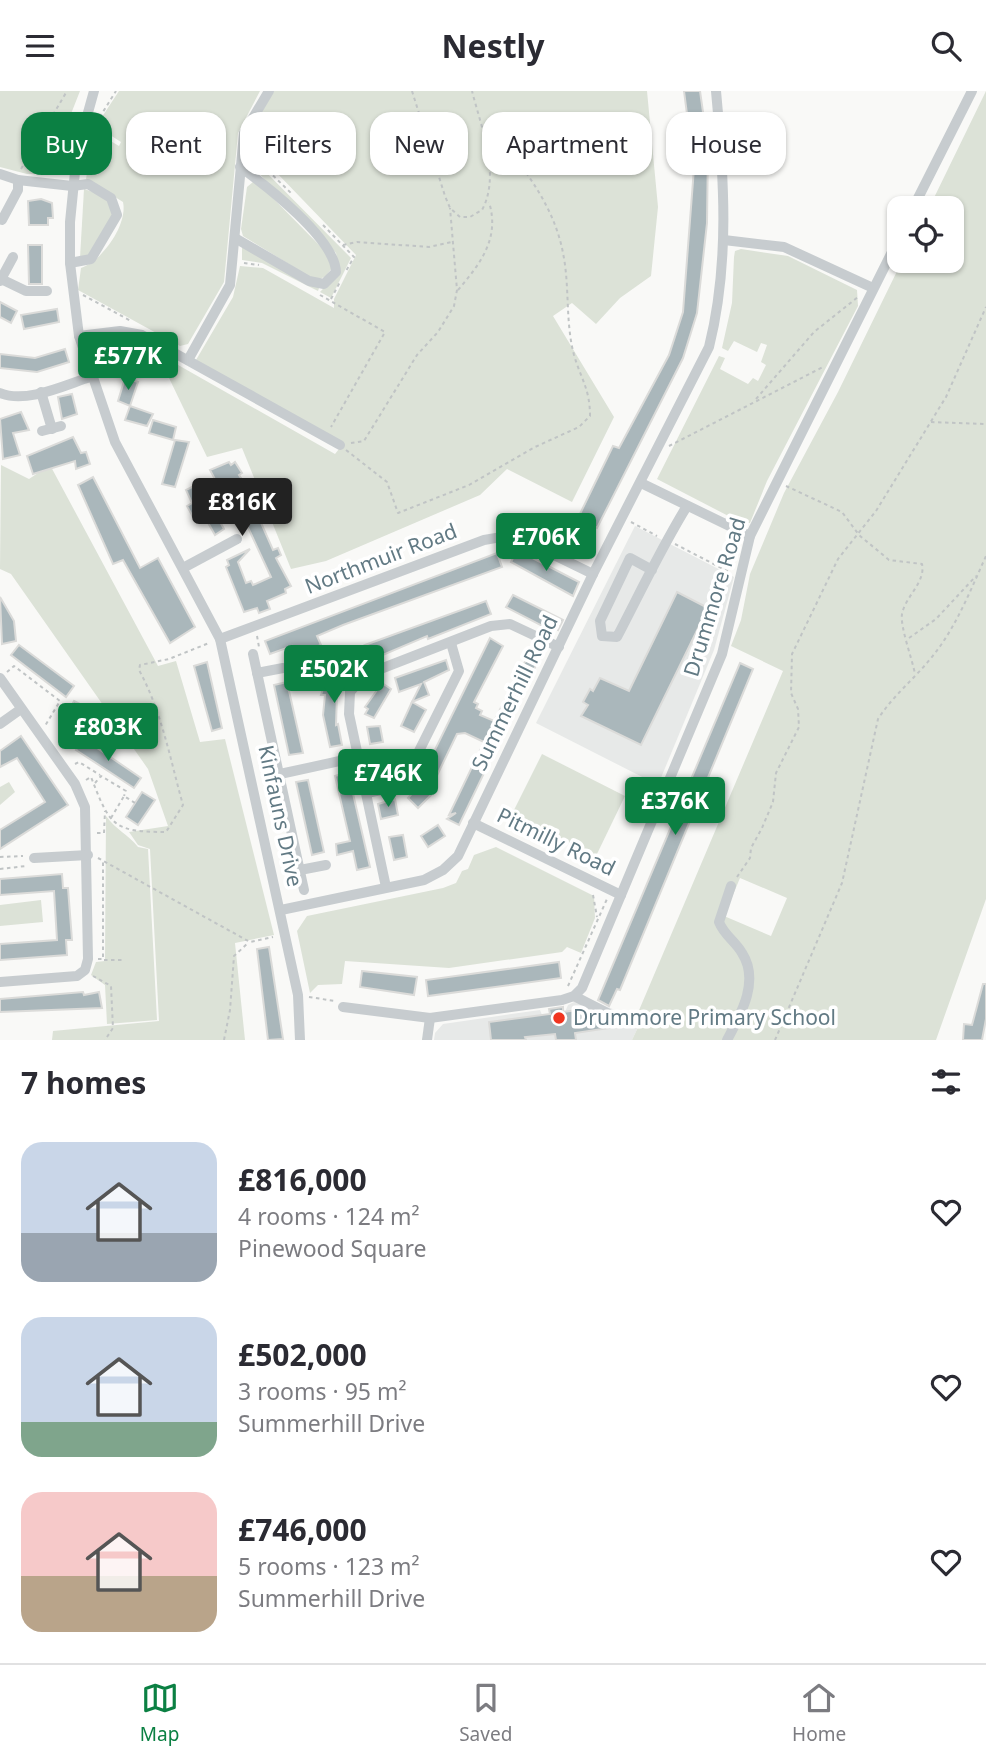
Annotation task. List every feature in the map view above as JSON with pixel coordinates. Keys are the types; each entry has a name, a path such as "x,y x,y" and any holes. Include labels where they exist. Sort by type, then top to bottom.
{"street":[{"name":"Kinfauns Drive","path":"94,91 85,117 72,186 70,263 79,336 90,376 115,442 220,639 298,995 300,1040"},
{"path":"257,112 270,91"},
{"name":"Summerhill Road","path":"281,910 424,880 443,870 458,856 593,574 624,519 709,347 719,310 724,240 723,162 716,91"},
{"path":"919,196 972,91"},
{"path":"188,361 230,285 240,167"},
{"path":"0,174 17,180 72,186 88,184 111,198 117,215 91,259 70,263"},
{"path":"235,238 309,281 324,283 336,272 330,249 266,185 252,175"},
{"path":"2,220 18,190 17,180"},
{"path":"724,240 784,247 873,288"},
{"path":"13,257 1,280 26,291 47,291"},
{"name":"Drummore Road","path":"574,996 588,980 722,654 750,536 887,261"},
{"path":"79,336 120,331 142,335 340,445"},
{"path":"0,393 12,398 90,376"},
{"path":"41,392 52,429"},
{"path":"641,483 750,536"},
{"path":"652,570 630,558 600,621 602,636 617,637 652,570 666,540 687,506"},
{"name":"Northmuir Road","path":"220,639 484,540 513,535 593,574"},
{"path":"183,568 237,539"},
{"path":"386,887 349,714 350,692 365,675 491,626 510,624 559,647"},
{"path":"367,793 399,786 404,781 459,671 451,643"},
{"path":"253,654 304,890"},
{"path":"257,673 283,669"},
{"path":"0,679 75,784 85,807 88,855 88,959 85,970 72,978 0,982"},
{"path":"0,724 21,709"},
{"path":"280,774 358,757"},
{"name":"Pitmilly Road","path":"473,823 621,895"},
{"path":"34,858 88,855"},
{"path":"300,870 326,866"},
{"path":"727,1040 744,1008 749,977 741,952 719,922 732,886"},
{"path":"343,1007 430,1018 562,1000 574,996 615,1017"},
{"path":"427,1040 430,1018"}],"path":[{"path":"17,180 67,91"},
{"path":"340,445 364,441 417,355 439,332 454,306 457,291 450,208 412,91"},
{"path":"472,91 482,132"},
{"path":"457,291 484,258 492,237 493,216 488,199 489,175"},
{"path":"340,445 387,482 398,513 469,485 535,447 579,427 590,416 590,393 574,355 563,254 549,209 527,175"},
{"path":"450,208 460,217 470,217 482,210 488,199"},
{"path":"343,246 357,242 429,247 453,242"},
{"path":"232,262 261,265"},
{"path":"753,402 814,332 839,310 873,288"},
{"path":"72,292 131,321 142,335"},
{"path":"320,294 385,332 325,437"},
{"path":"732,886 750,858 751,848 773,801 776,773 799,727 798,709 791,693 792,653 838,559 859,535 953,384 986,307"},
{"path":"655,452 812,370 834,364"},
{"path":"929,422 986,424"},
{"path":"775,482 835,506 850,520 859,535 895,563 922,564 922,576 902,613 902,624 908,639 915,676"},
{"path":"624,519 741,577"},
{"path":"775,1040 842,883 878,719 891,698 915,676 953,627 986,556"},
{"path":"908,639 936,619 978,574"},
{"path":"75,784 91,777 111,819 129,832 166,832 183,805 163,730 152,694 139,670 140,664 169,659 220,639"},
{"path":"0,679 14,666 60,701 39,736"},
{"path":"65,771 79,762 127,791 111,819"},
{"path":"94,784 101,776"},
{"path":"124,796 135,803"},
{"path":"104,833 106,810"},
{"path":"88,855 103,860 250,942"},
{"path":"0,857 34,858"},
{"path":"0,869 24,867 34,858"},
{"path":"103,860 103,959"},
{"path":"589,880 597,918"},
{"path":"562,1000 610,890"},
{"path":"224,1040 230,1010 234,956 250,942 286,935"},
{"path":"88,959 123,960"},
{"path":"85,970 111,986 113,1028 105,1040"},
{"path":"298,995 339,1002 343,1007"}],"shaded area":[{"path":"0,91 80,91 72,112 21,112 21,172 0,167"},
{"path":"119,91 260,91 249,112 240,112 224,282 188,344 180,346 78,290 81,268 97,258 112,241 123,211 123,202 86,179 87,175 112,175 112,142 119,146 121,142 112,136 112,112 105,112"},
{"path":"274,91 647,91 649,112 482,112 482,175 652,175 652,144 658,207 651,276 620,298 596,324 572,303 553,316 614,417 572,502 507,469 480,495 326,561 291,569 242,448 207,457 157,353 335,454 343,444 196,360 233,297 240,266 263,268 334,308 334,299 356,255 279,175 356,175 356,112 262,112"},
{"path":"986,91 986,899 936,1040 632,1040 641,1021 637,1015 783,671 731,646 741,620 750,574 784,493 838,392 896,273 964,273 964,196 935,196","holes":["740,878 787,898 771,936 724,916"]},
{"path":"261,175 269,175 351,258 331,298 320,292 334,275 336,253"},
{"path":"253,182 261,186 324,250 332,268 325,277 315,280 243,236 241,229 247,187"},
{"path":"84,189 111,198 116,217 88,257 80,258"},
{"path":"242,247 320,285 318,291 262,263 242,260"},
{"path":"741,249 788,256 857,290 858,306 767,481 750,523 740,522 657,479 719,356 725,358 720,369 748,384 753,378 758,381 766,365 761,362 767,345 761,343 757,352 734,341 728,351 722,348 732,303 735,251"},
{"path":"1,465 29,479 50,465 158,666 176,661 200,742 225,739 274,935 235,943 245,1040 52,1040 53,1031 159,1021 150,849 138,845 129,832 168,826 148,769 11,574 0,569"},
{"path":"635,526 734,577 714,650 658,785 536,723"},
{"path":"542,754 625,796 596,856 512,814"},
{"path":"9,782 15,792 0,805 0,787"},
{"path":"106,816 138,847 148,849 157,1020 107,1024 105,985 91,975 96,962 105,961"},
{"path":"496,847 594,896 595,918 581,953 567,947 562,952 449,968 345,961 342,984 318,985 310,993 297,931 307,916 443,888 456,883 462,871 468,869 474,855"},
{"path":"41,900 43,922 0,926 0,905"},
{"name":"Drummore Primary School","path":"584,997 641,1021 632,1040 434,1040 435,1033 443,1024 540,1010 542,1015 550,1014 549,1009 563,1007 565,1012 568,1005"}],"building":[{"path":"684,91 700,91 703,112 687,112"},
{"path":"693,175 708,175 707,223 697,313 683,358 597,528 578,518 613,446 619,448 669,355 683,312"},
{"path":"41,199 52,203 53,218 48,218 48,225 29,225 28,201"},
{"path":"28,245 42,245 42,284 29,284"},
{"path":"0,302 17,311 11,323 0,317"},
{"path":"57,309 59,322 24,329 21,315"},
{"path":"65,349 69,362 37,372 0,368 0,354 35,358"},
{"path":"122,350 131,353 126,376 115,373"},
{"path":"125,378 138,382 130,406 118,401"},
{"path":"72,394 77,414 62,419 58,397"},
{"path":"130,406 153,414 147,426 125,420"},
{"path":"21,412 29,430 13,433 20,455 3,459 0,419"},
{"path":"153,420 176,427 173,440 149,433"},
{"path":"73,437 81,453 86,452 90,464 76,469 75,461 33,474 27,456"},
{"path":"175,440 189,442 175,487 162,484"},
{"path":"229,462 231,465 235,462 242,473 239,475 256,500 258,516 273,550 278,548 281,555 276,558 291,586 285,589 286,593 267,601 270,609 259,613 257,608 244,612 226,567 229,565 227,560 250,549 238,562 246,583 251,581 253,585 271,577 245,521 249,517 236,495 233,496 230,489 208,500 224,529 215,535 202,512 193,517 187,506 192,503 186,490 196,485 200,490 216,481 210,470"},
{"path":"93,477 140,568 158,558 195,627 170,643 123,560 113,564 78,485"},
{"path":"517,550 579,582 573,596 511,562"},
{"path":"497,553 502,567 317,636 321,645 295,655 292,646 270,654 265,641"},
{"path":"677,592 708,608 641,745 581,716 588,705 583,702 600,678 629,691"},
{"path":"513,595 563,620 558,630 552,626 550,630 506,607"},
{"path":"0,597 14,621 16,641 2,644"},
{"path":"486,601 491,614 428,639 427,636 357,666 351,653 365,645"},
{"path":"490,638 503,646 474,702 478,704 476,708 482,711 480,715 494,721 528,656 538,661 459,825 447,819 456,813 449,815 484,742 465,733 457,734 429,792 431,795 418,808 408,798 426,778 422,776"},
{"path":"19,645 74,686 66,697 11,655"},
{"path":"446,660 449,670 424,682 429,695 412,702 421,684 399,692 395,678"},
{"path":"207,662 222,728 212,731 194,666"},
{"path":"740,663 753,669 620,990 617,989 609,1006 598,1000"},
{"path":"340,665 351,672 337,694 336,725 338,724 342,745 330,747 323,715 325,695 321,695 325,683 327,684"},
{"path":"287,682 303,753 289,755 274,685"},
{"path":"382,683 391,689 374,718 365,714 368,709 365,707"},
{"path":"74,701 87,708 72,734 60,727"},
{"path":"412,702 426,710 414,732 401,726"},
{"path":"380,726 383,742 370,744 367,727"},
{"path":"21,736 68,805 0,849 0,830 45,802 17,758 0,767 0,751"},
{"path":"84,739 141,778 134,788 76,750"},
{"path":"399,753 402,768 378,777 375,763 385,761 384,756"},
{"path":"348,772 370,867 357,870 353,851 337,855 336,844 350,841 335,776"},
{"path":"308,780 324,852 312,855 296,782"},
{"path":"142,792 155,800 138,825 126,817"},
{"path":"395,799 398,815 381,819 378,804"},
{"path":"438,825 445,836 428,847 421,836"},
{"path":"403,835 407,857 394,860 389,837"},
{"path":"62,874 63,888 68,888 72,940 66,940 67,955 0,960 0,944 57,940 54,891 0,895 0,879"},
{"path":"269,947 283,1039 268,1040 257,949"},
{"path":"559,962 561,978 428,996 426,980"},
{"path":"362,971 417,977 414,995 360,987"},
{"path":"983,984 986,984 986,1019 982,1040 963,1040 964,1024 972,1025"},
{"path":"83,992 84,995 99,992 102,1008 0,1012 0,999"},
{"path":"563,1007 563,1012 583,1009 591,1013 592,1022 605,1020 609,1028 575,1033 576,1040 556,1040 555,1034 525,1037 526,1040 491,1040 489,1022 550,1014 549,1009"}],"place":[{"name":"Drummore Primary School","path":"559,1018"}]}
